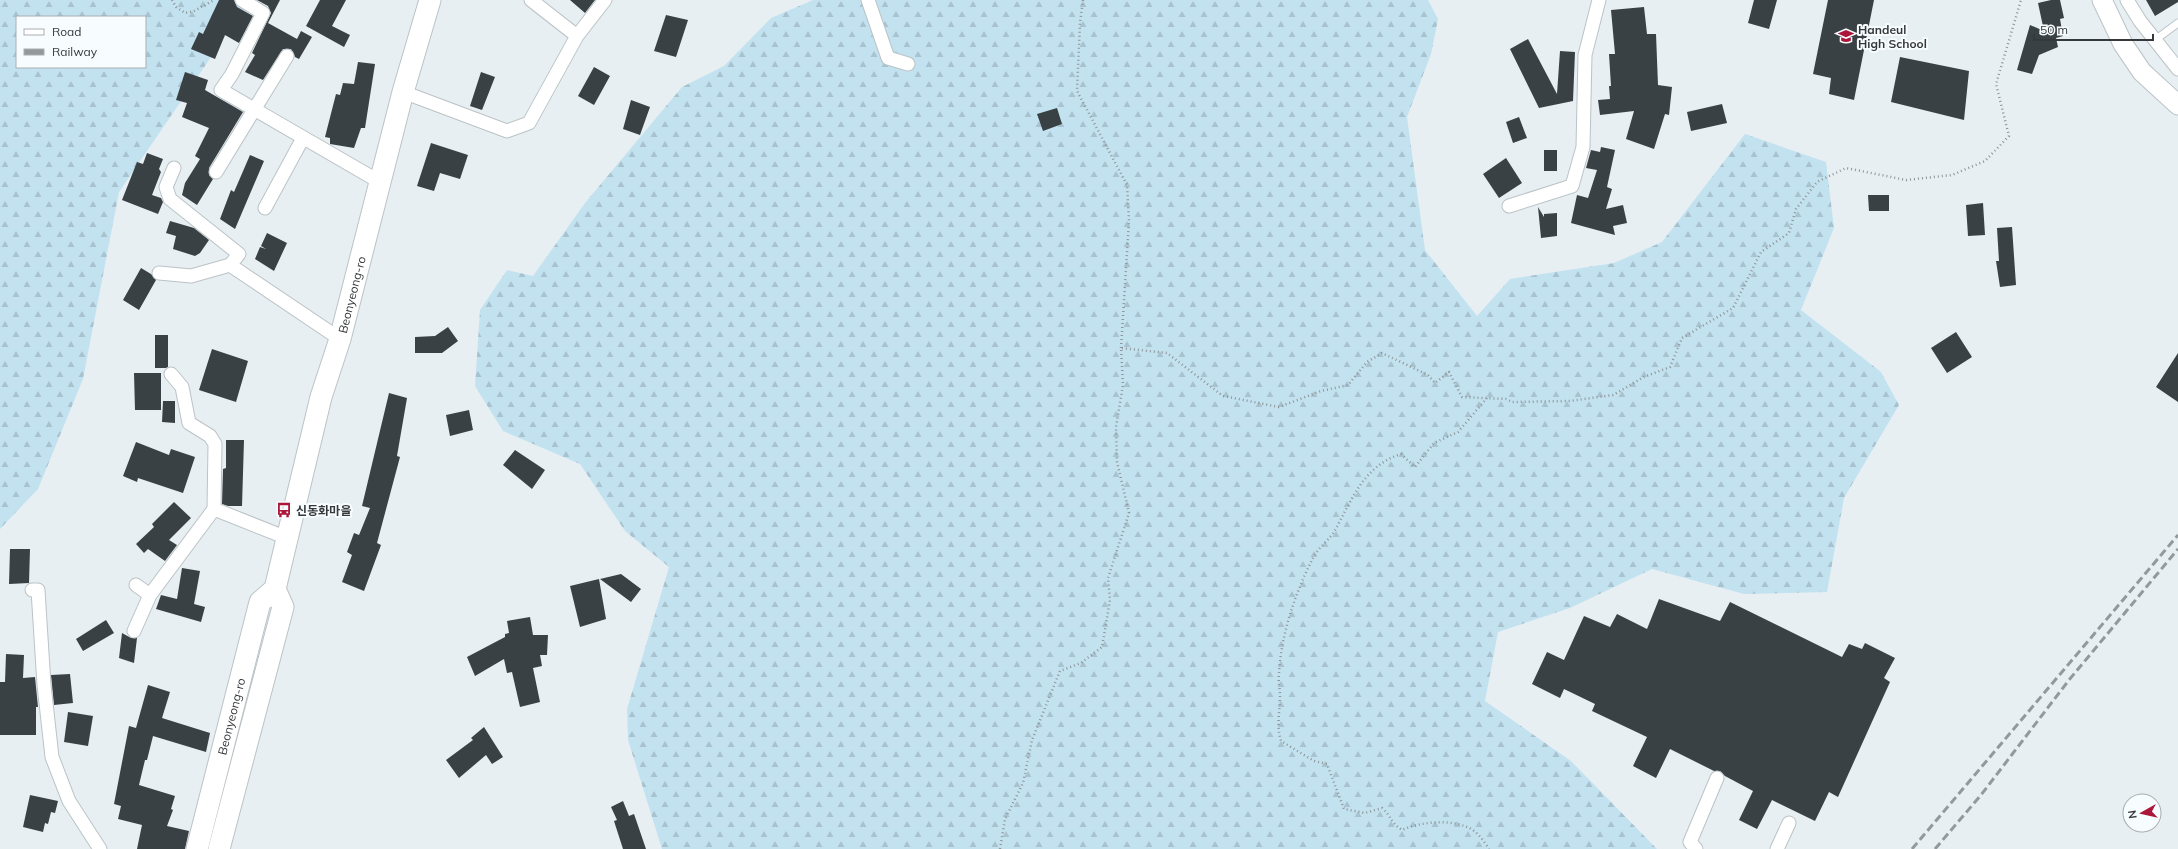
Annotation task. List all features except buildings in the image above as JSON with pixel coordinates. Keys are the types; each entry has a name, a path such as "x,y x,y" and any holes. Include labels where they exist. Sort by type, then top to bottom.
{"main road":[{"name":"Beonyeong-ro","path":"197,849 260,602 275,589 321,397 340,339 403,92 430,0"},
{"name":"Beonyeong-ro","path":"219,849 283,608 275,589"}],"street":[{"path":"242,0 263,13 232,74 221,90 380,182"},
{"path":"531,0 577,36"},
{"path":"403,92 507,131 529,123 577,36 605,0"},
{"path":"868,0 888,58 908,64"},
{"path":"1509,206 1572,186 1583,147 1585,55 1599,0"},
{"path":"2102,0 2123,44 2142,72 2178,105"},
{"path":"2128,0 2140,21 2178,69"},
{"path":"216,172 253,109 287,56"},
{"path":"265,208 303,138"},
{"path":"159,273 191,276 230,265 239,254 170,199 166,187 174,168"},
{"path":"230,265 340,339"},
{"path":"134,631 150,595 214,509 215,444 210,436 188,423 182,387 171,374"},
{"path":"214,509 287,538"},
{"path":"136,585 150,595"},
{"path":"32,590 38,590 44,685 52,757 69,801 100,849"},
{"path":"1696,849 1690,842 1717,778"},
{"path":"1777,849 1788,823"}],"lane":[{"path":"2155,40 2178,23"}],"path":[{"path":"172,0 176,7 185,13 194,11 214,0"},
{"path":"1000,849 1005,819 1023,783 1032,740 1060,671 1081,663 1102,647 1110,600 1108,578 1129,513 1117,462 1116,427 1123,385 1121,348 1129,220 1127,186 1077,91 1080,23 1083,0"},
{"path":"1121,348 1167,353 1223,396 1279,407 1321,391 1348,385 1367,362 1382,353 1428,375 1435,384 1449,372 1462,397 1506,398 1512,402 1570,401 1613,395 1644,377 1670,367 1682,338 1733,308 1762,252 1789,233 1796,209 1816,182 1846,168 1906,180 1952,175 1985,161 2009,136 1996,84 2021,0"},
{"path":"1488,398 1458,432 1434,442 1415,467 1401,454 1386,459 1372,471 1356,490 1333,534 1314,556 1289,619 1279,675 1280,696 1277,729 1281,741 1314,761 1327,764 1344,809 1365,814 1382,808 1389,814 1393,824 1402,830 1414,825 1455,823 1468,827 1483,840 1489,849"}],"green space":[{"path":"0,0 250,0 119,192 83,379 38,489 0,529"},
{"path":"813,0 1428,0 1438,19 1431,54 1407,117 1425,250 1477,316 1510,279 1614,263 1662,242 1745,134 1826,162 1834,228 1801,310 1881,372 1899,405 1844,498 1827,592 1744,594 1652,569 1570,608 1498,632 1485,701 1571,761 1657,849 662,849 628,740 627,709 669,567 625,531 580,464 503,431 475,386 480,310 507,270 533,276 585,203 682,87 724,66 771,18"}],"railway":[{"path":"1912,849 2178,535"},
{"path":"1935,849 1981,795 2069,680 2178,549"}],"place":[{"name":"Handeul High School","path":"1846,36"},
{"name":"신동화마을","path":"284,510"}]}
